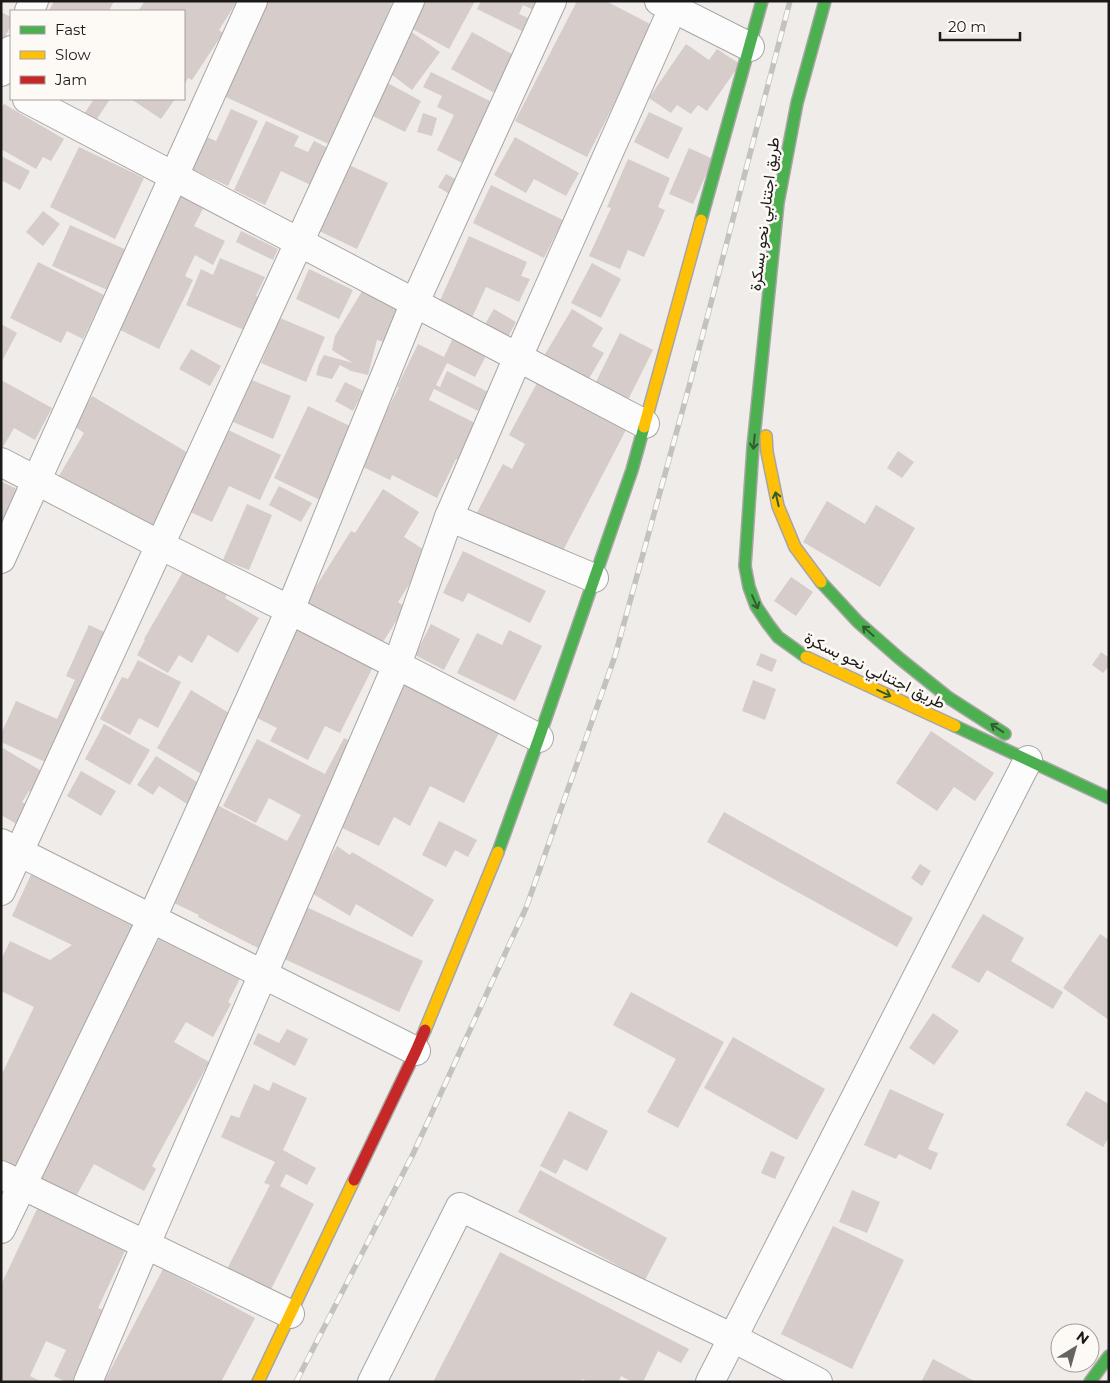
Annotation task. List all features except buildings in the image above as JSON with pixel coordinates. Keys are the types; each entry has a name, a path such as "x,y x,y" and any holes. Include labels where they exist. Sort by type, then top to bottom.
{"street":[{"path":"1,559 253,1"},
{"path":"1,891 10,847 160,545 410,1"},
{"path":"1,1230 12,1180 152,918 290,610 415,302 552,1"},
{"path":"258,1382 416,1051 492,868 632,470 762,1"},
{"name":"طريق اجتنابي نحو بسكرة","path":"825,1 797,103 778,203 762,376 753,448 745,566 749,587 756,606 778,637 804,656 1022,748 1097,792"},
{"path":"88,1382 397,665 449,517 666,5 750,47"},
{"path":"1,72 10,52"},
{"path":"29,100 645,424"},
{"name":"طريق اجتنابي نحو بسكرة","path":"762,376 767,452 778,506 795,547 823,585 858,622 949,698 1022,748 1109,798"},
{"path":"1,462 539,738"},
{"path":"449,517 594,578"},
{"path":"710,1382 1022,748"},
{"path":"10,847 416,1051"},
{"path":"12,1180 290,1314"},
{"path":"372,1382 460,1207 733,1338 818,1382"},
{"path":"1090,1382 1109,1356"}],"railway":[{"path":"296,1382 413,1154 526,908 615,656 690,383 790,1"}],"traffic: fast":[{"path":"701,220 762,1"},
{"path":"806,657 778,637 768,624 756,606 749,587 745,566 753,447 778,203 797,103 825,1"},
{"path":"498,852 632,470 644,427"},
{"path":"821,582 858,622 899,658 949,698 1005,734"},
{"path":"955,726 1109,798"},
{"path":"1090,1382 1109,1356"}],"traffic: slow":[{"path":"644,427 701,220"},
{"path":"766,436 767,452 778,506 795,547 821,582"},
{"path":"806,657 955,726"},
{"path":"425,1030 498,852"},
{"path":"258,1382 354,1180"}],"traffic: jam":[{"path":"354,1180 425,1030"}]}
